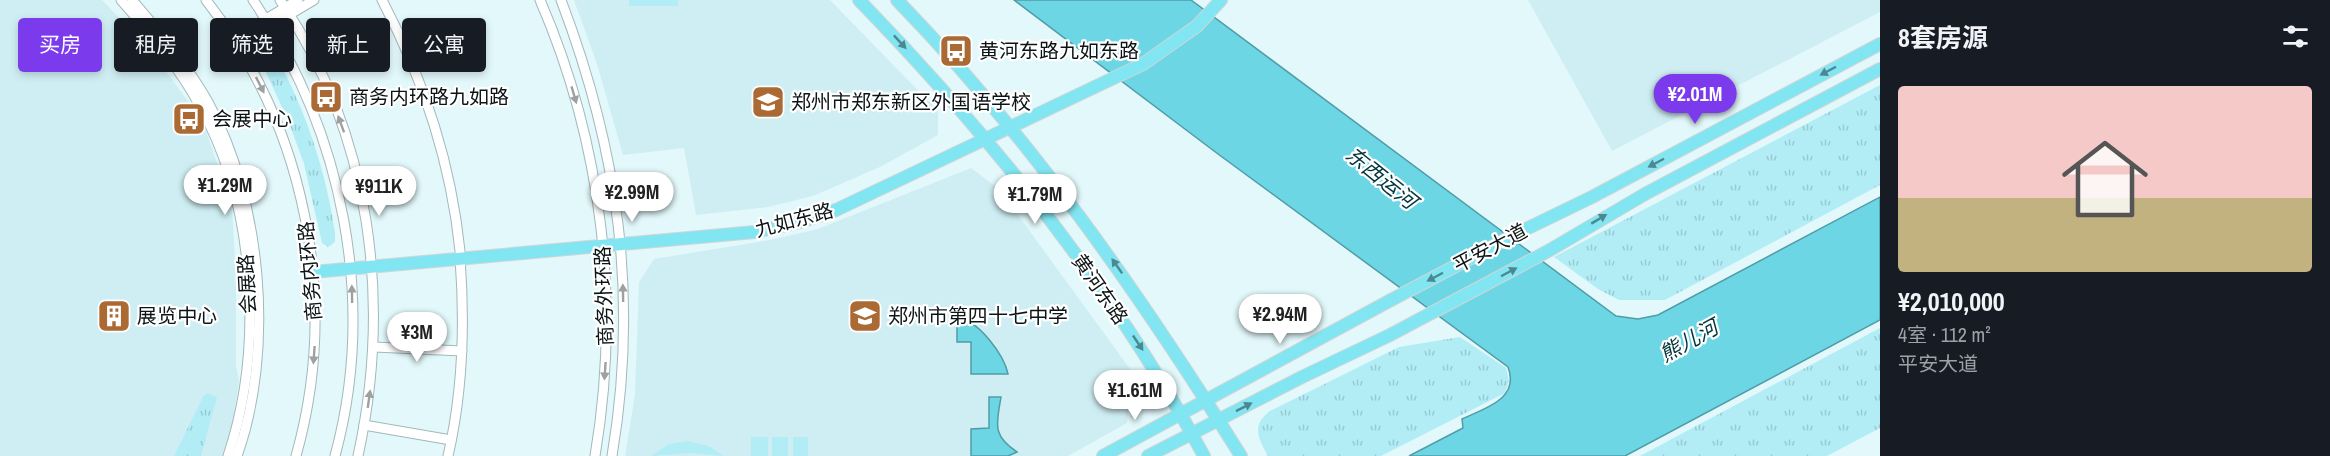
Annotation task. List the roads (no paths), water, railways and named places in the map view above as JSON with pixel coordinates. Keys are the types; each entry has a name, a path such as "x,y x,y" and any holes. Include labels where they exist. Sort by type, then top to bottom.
{"main road":[{"name":"黄河东路","path":"859,0 984,136 1097,284 1139,345 1204,456"},
{"name":"黄河东路","path":"897,0 1009,124 1098,239 1241,456"},
{"name":"九如东路","path":"1099,83 1156,48 1192,21 1212,0"},
{"name":"九如东路","path":"313,268 603,242 754,225 798,215 833,203 984,136 1160,54 1197,26 1221,0"},
{"name":"平安大道","path":"1102,456 1391,300 1592,197 1880,44"},
{"name":"平安大道","path":"1148,456 1420,319 1550,250 1645,194 1880,69"}],"street":[{"name":"会展路","path":"121,0 160,46 201,108 222,158 241,224 249,297 247,363 240,410 228,456"},
{"name":"会展路","path":"132,0 167,41 209,104 230,155 250,222 257,297 256,364 249,412 237,456"},
{"name":"商务内环路","path":"206,0 219,18"},
{"name":"商务内环路","path":"253,0 265,18"},
{"path":"284,8 298,0"},
{"path":"284,8 314,0"},
{"path":"382,0 407,51 434,123 452,196 460,255 462,351 448,456"},
{"name":"商务外环路","path":"540,0 566,67 582,125 594,178 603,242 605,362 595,456"},
{"name":"商务外环路","path":"561,0 583,62 600,121 612,174 620,240 622,363 612,456"},
{"path":"284,8 320,71 345,132 361,193 372,263 374,347 358,456"},
{"name":"商务内环路","path":"252,72 266,97 288,152 303,204 313,268 314,362 296,456"},
{"name":"商务内环路","path":"294,72 324,140 339,197 350,265 351,366 335,456"},
{"path":"374,347 462,351"},
{"path":"364,425 451,440"}],"water":[{"path":"1014,0 1191,0 1616,316 1638,319 1658,315 1880,197 1880,320 1625,456 1409,456 1463,428 1462,419 1490,406 1505,395 1510,378 1508,367 1218,154"},
{"path":"957,318 973,324 989,339 1006,366 1008,374 971,374 971,342 957,342"},
{"path":"989,397 1001,397 997,421 999,434 1017,452 1008,456 971,456 971,429 989,428"}],"place":[{"name":"黄河东路九如东路","path":"956,51"},
{"name":"商务内环路九如路","path":"326,97"},
{"name":"郑州市郑东新区外国语学校","path":"768,102"},
{"name":"会展中心","path":"189,119"},
{"name":"展览中心","path":"114,316"},
{"name":"郑州市第四十七中学","path":"865,316"}],"water label":[{"name":"东西运河","path":"1381,178"},
{"name":"熊儿河","path":"1689,341"}]}
